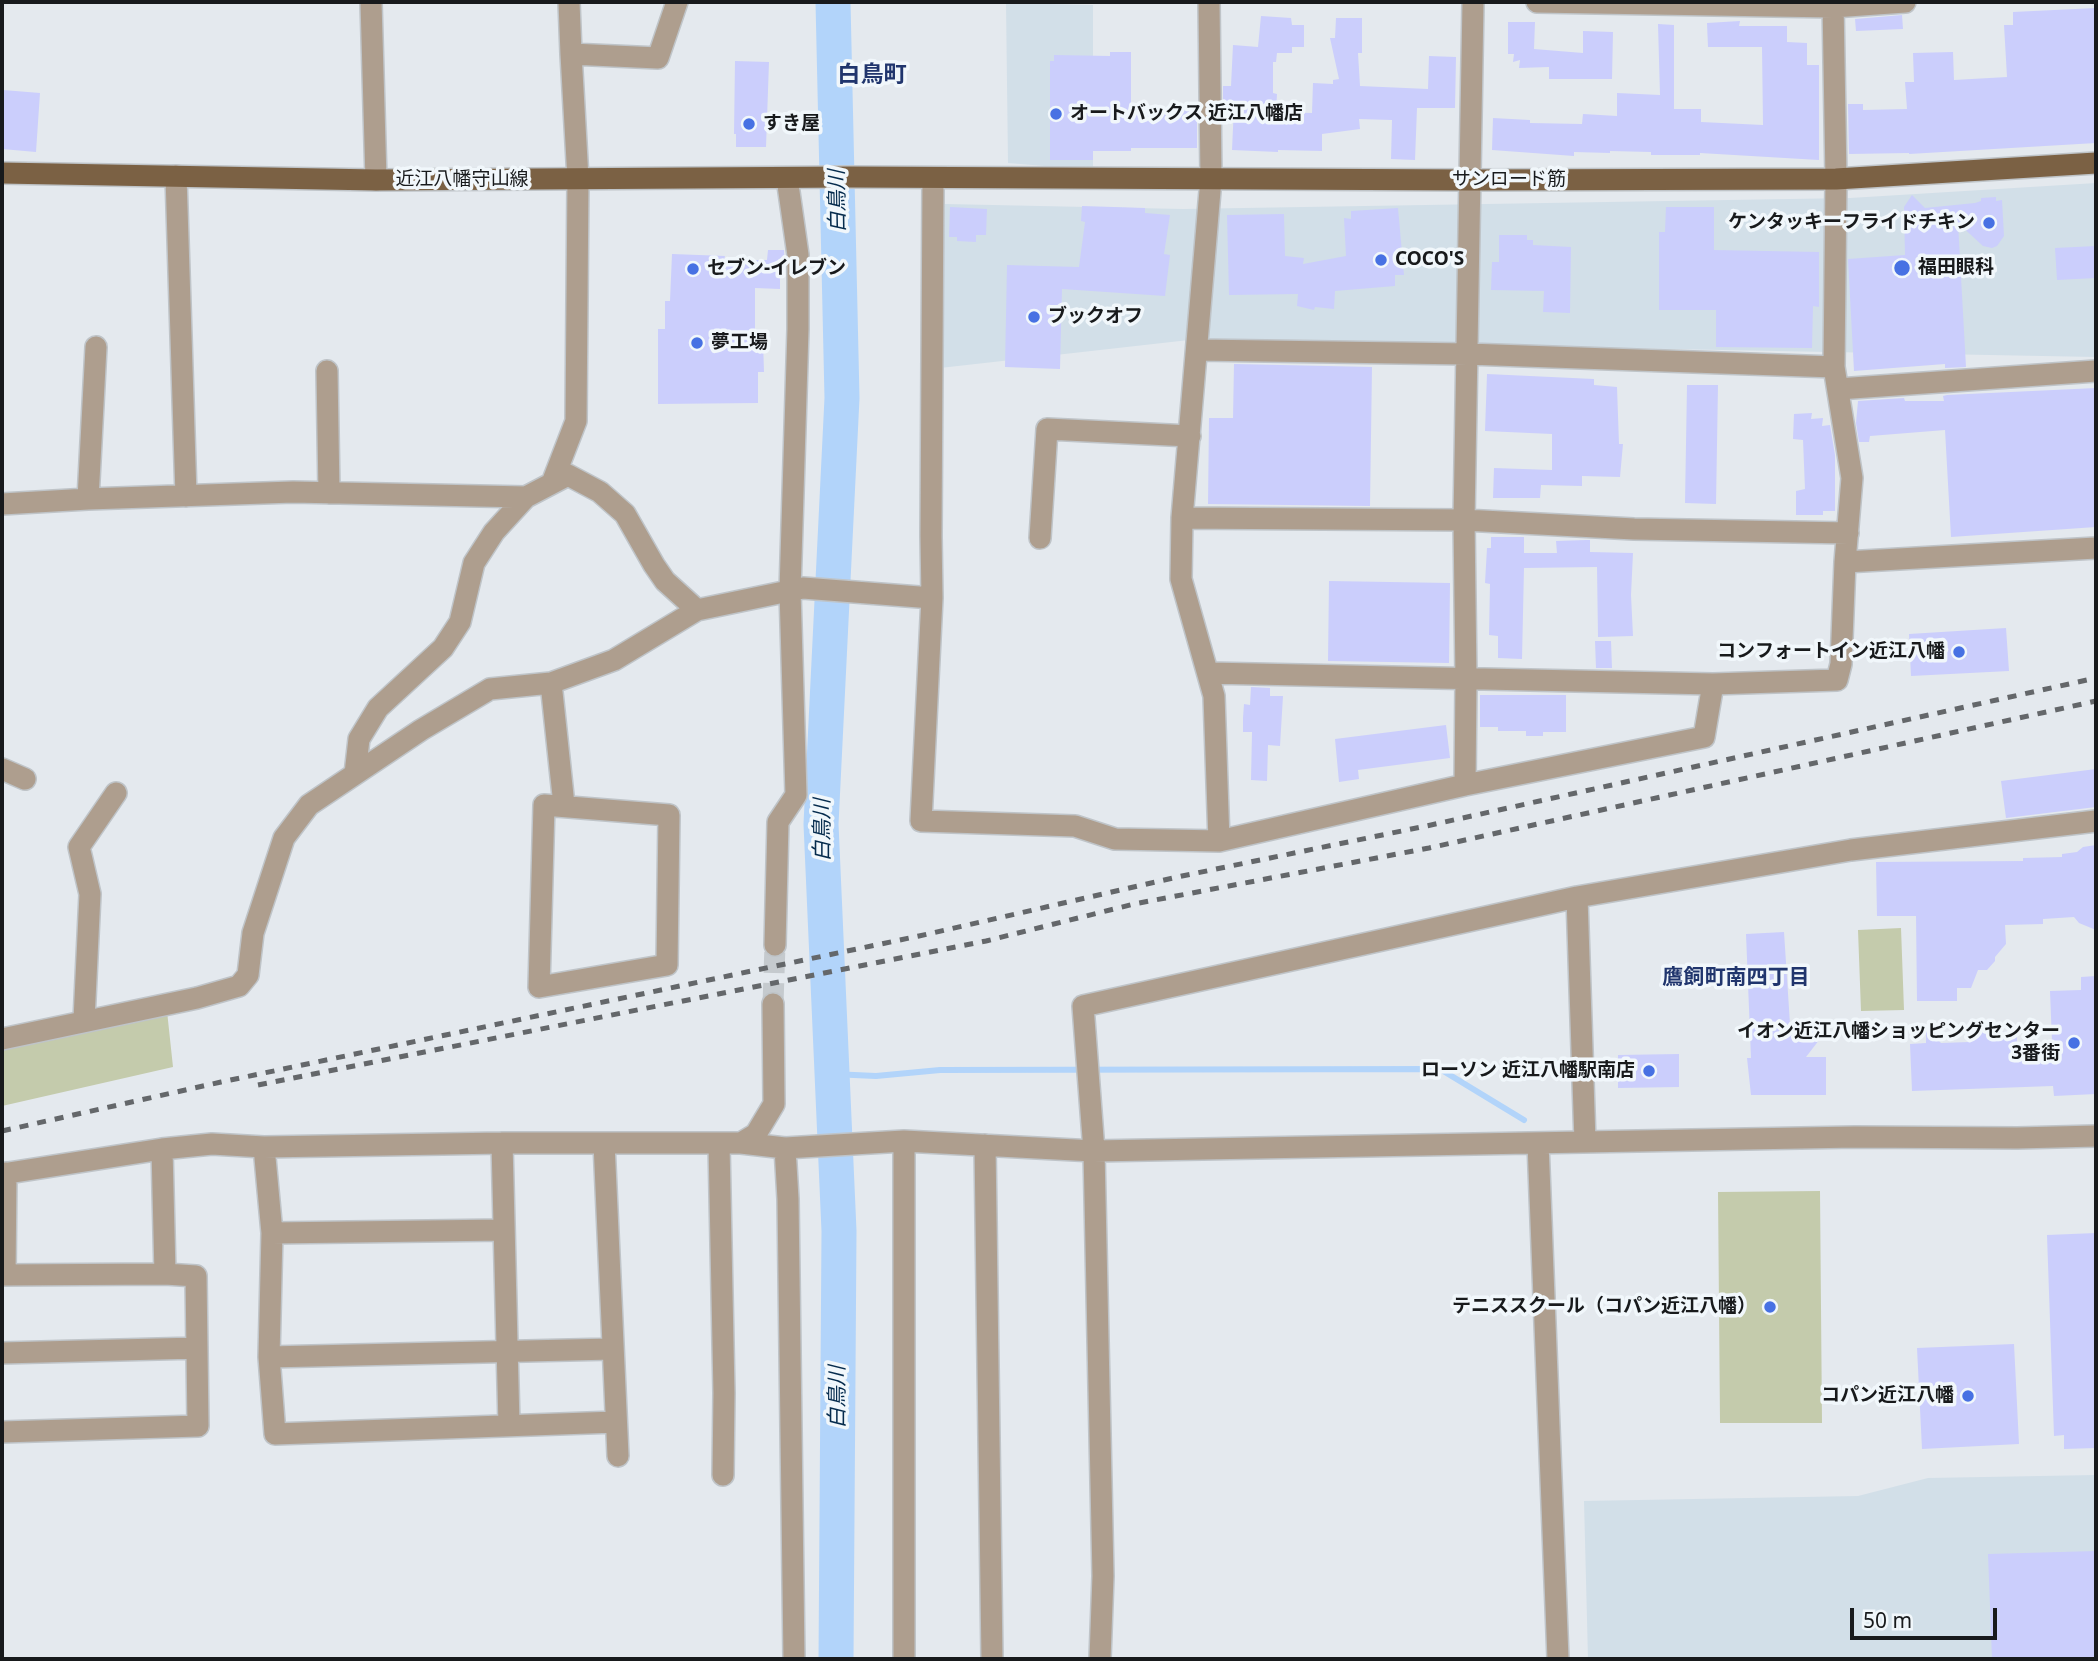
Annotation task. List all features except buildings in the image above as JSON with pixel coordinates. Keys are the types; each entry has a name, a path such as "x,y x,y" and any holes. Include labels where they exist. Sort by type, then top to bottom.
{"main road":[{"name":"サンロード筋","path":"927,179 1836,179 2096,163"},
{"name":"近江八幡守山線","path":"2,173 376,180 927,179"}],"street":[{"path":"371,2 376,180"},
{"path":"552,483 576,421 578,179 569,2"},
{"path":"571,54 658,58 677,2"},
{"path":"1209,2 1211,179 1182,518 1181,579 1214,696 1219,841"},
{"path":"1465,785 1464,520 1473,2"},
{"path":"1537,2 1905,2"},
{"path":"1209,673 1713,684 1837,680 1841,664 1852,478 1834,367 1836,179 1833,4"},
{"path":"176,176 186,496"},
{"path":"775,945 778,822 796,795 798,254 793,178"},
{"path":"927,179 932,598 922,821 1075,826 1115,839 1219,841 1465,785 1704,737 1713,684"},
{"path":"88,499 96,347"},
{"path":"1198,350 1468,354 1834,367"},
{"path":"327,371 328,493"},
{"path":"1838,388 2096,371"},
{"path":"1040,538 1047,429 1190,436"},
{"path":"355,774 359,739 378,708 443,648 460,622 474,563 494,532 526,497 568,475 600,492 625,513 665,581 696,610"},
{"path":"2,505 88,499 328,493 526,497"},
{"path":"1182,518 1464,520 1633,529 1848,533"},
{"path":"1845,562 2096,548"},
{"path":"2,1039 197,998 239,986 248,975 253,933 284,838 309,805 421,730 490,689 551,683 614,660 696,610 796,590 885,593 932,598"},
{"path":"551,683 564,805"},
{"path":"2,769 25,779"},
{"path":"84,1020 90,894 79,847 116,793"},
{"path":"544,805 564,805 669,815 667,965 539,987 544,805"},
{"path":"1100,1659 1102,1562 1094,1151 1083,1006 1577,897 1851,849 2096,821"},
{"path":"1577,897 1585,1142"},
{"path":"741,1143 756,1134 774,1104 773,1004"},
{"path":"2,1432 198,1426 196,1276 3,1275 4,1174 162,1149 212,1144 264,1147 502,1143 741,1143 785,1148 904,1141 1094,1151 2096,1136"},
{"path":"904,1141 904,1659"},
{"path":"502,1143 509,1425"},
{"path":"604,1143 618,1456"},
{"path":"1538,1143 1558,1659"},
{"path":"719,1144 723,1475"},
{"path":"985,1145 992,1659"},
{"path":"264,1147 272,1233 269,1357 275,1434 616,1422"},
{"path":"785,1148 789,1199 794,1659"},
{"path":"162,1149 165,1274"},
{"path":"272,1233 504,1230"},
{"path":"2,1353 197,1348"},
{"path":"269,1357 612,1349"}],"shaded area":[{"path":"1006,3 1093,5 1093,170 1008,163"},
{"path":"2096,183 2096,357 1189,340 940,368 945,204 1183,209 1850,198"},
{"path":"2096,1475 2096,1659 1588,1659 1584,1501 1858,1496 1928,1478"}],"green space":[{"path":"1901,928 1904,1010 1861,1011 1858,930"},
{"path":"167,1011 173,1067 2,1106 2,1050"},
{"name":"テニススクール（コパン近江八幡）","path":"1820,1191 1822,1423 1720,1423 1718,1192"}],"waterway":[{"name":"白鳥川","path":"833,2 842,398 821,824 839,1231 836,1659"},
{"path":"832,1074 876,1076 940,1070 1440,1069 1524,1120"}],"tunnel":[{"path":"773,1004 775,945"}],"railway":[{"path":"2,1131 221,1082 919,936 1182,876 1431,825 2096,678"},
{"path":"258,1085 986,941 1134,904 1429,848 2096,701"}],"place":[{"name":"オートバックス 近江八幡店","path":"1056,114"},
{"name":"すき屋","path":"749,124"},
{"name":"ケンタッキーフライドチキン","path":"1989,223"},
{"name":"COCO'S","path":"1381,260"},
{"name":"福田眼科","path":"1902,268"},
{"name":"セブン-イレブン","path":"693,269"},
{"name":"ブックオフ","path":"1034,317"},
{"name":"夢工場","path":"697,343"},
{"name":"コンフォートイン近江八幡","path":"1959,652"},
{"name":"イオン近江八幡ショッピングセンター 3番街","path":"2074,1043"},
{"name":"ローソン 近江八幡駅南店","path":"1649,1071"},
{"name":"テニススクール（コパン近江八幡）","path":"1770,1307"},
{"name":"コパン近江八幡","path":"1968,1396"}],"district":[{"name":"白鳥町","path":"872,75"},
{"name":"鷹飼町南四丁目","path":"1736,978"}]}
